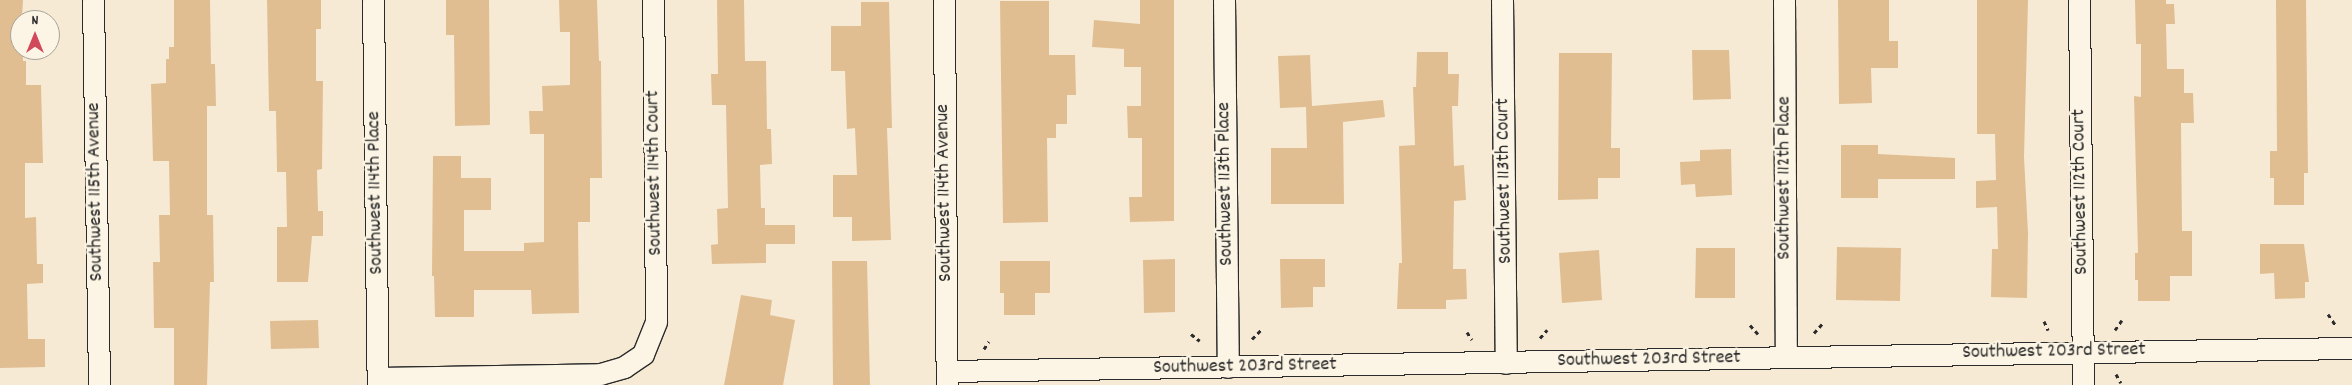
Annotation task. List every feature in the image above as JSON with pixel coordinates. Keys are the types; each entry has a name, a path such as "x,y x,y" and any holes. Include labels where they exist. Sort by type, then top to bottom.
{"street":[{"name":"Southwest 115th Avenue","path":"93,0 99,385"},
{"name":"Southwest 114th Place","path":"373,0 378,382"},
{"name":"Southwest 114th Court","path":"378,382 600,374 634,362 649,345 656,321 653,0"},
{"name":"Southwest 114th Avenue","path":"944,0 947,378"},
{"name":"Southwest 113th Place","path":"1224,0 1228,367"},
{"name":"Southwest 113th Court","path":"1502,0 1506,363"},
{"name":"Southwest 112th Place","path":"1784,0 1786,357"},
{"name":"Southwest 112th Court","path":"2079,0 2083,385"},
{"name":"Southwest 203rd Street","path":"947,378 1228,367 2083,351 2352,348"}],"path":[{"path":"2328,314 2336,326"},
{"path":"2113,332 2122,320"},
{"path":"2044,321 2049,333"},
{"path":"1814,333 1822,324"},
{"path":"1750,325 1758,334"},
{"path":"1252,339 1261,330"},
{"path":"1538,341 1547,330"},
{"path":"1191,334 1200,341"},
{"path":"2114,372 2121,383"}],"building":[{"path":"0,0 23,0 22,10 10,10 10,60 26,61 26,85 41,85 43,163 25,163 25,218 36,217 37,264 43,264 43,283 27,284 28,339 45,339 45,367 0,368"},
{"path":"174,0 210,0 211,64 215,64 216,106 207,106 207,215 213,215 214,282 210,282 207,385 174,385 174,328 154,328 153,262 160,262 159,215 170,215 169,161 153,161 151,84 166,83 166,59 169,59 169,47 174,47"},
{"path":"267,0 321,0 321,29 316,29 316,81 323,81 322,169 317,170 318,211 323,211 323,236 312,236 308,282 277,282 277,227 287,227 286,172 277,172 276,111 269,111"},
{"path":"446,0 489,0 490,125 455,126 454,35 446,35"},
{"path":"559,0 597,0 599,61 601,61 602,178 590,178 590,222 578,222 579,313 532,314 531,290 474,290 474,317 435,317 434,276 432,276 433,156 461,156 461,178 491,178 491,210 464,210 464,251 524,251 524,243 544,242 544,134 530,134 529,111 543,111 542,86 570,85 570,32 560,32"},
{"path":"717,0 744,0 745,61 766,61 767,129 771,129 772,164 760,165 761,208 765,208 765,225 795,225 795,244 766,244 766,263 712,264 711,245 718,244 717,209 728,208 726,105 712,105 711,74 718,74"},
{"path":"1140,0 1174,0 1174,221 1130,222 1129,197 1142,197 1142,138 1128,138 1127,106 1141,106 1141,67 1124,67 1124,49 1092,47 1094,20 1140,24"},
{"path":"1838,0 1889,0 1889,41 1898,41 1898,68 1871,68 1872,103 1839,104"},
{"path":"1977,0 2028,0 2024,157 2028,233 2027,298 1991,297 1992,249 1998,249 1997,207 1976,208 1976,181 1996,180 1995,134 1977,134"},
{"path":"2135,0 2166,0 2166,4 2174,4 2175,24 2166,24 2167,69 2184,69 2184,93 2193,93 2194,123 2181,123 2182,231 2192,231 2192,276 2170,276 2170,301 2138,301 2138,280 2135,280 2135,253 2138,253 2134,96 2141,97 2141,44 2136,44"},
{"path":"2276,0 2306,0 2308,173 2304,173 2304,205 2274,205 2274,178 2270,178 2270,151 2277,151"},
{"path":"1000,1 1049,1 1049,55 1075,55 1076,95 1067,95 1067,124 1056,124 1056,138 1047,138 1048,222 1003,223"},
{"path":"861,2 889,2 892,128 887,128 891,240 852,241 852,217 833,217 833,175 857,175 855,128 847,129 845,71 831,71 831,26 861,26"},
{"path":"1692,50 1729,50 1731,99 1693,100"},
{"path":"1417,52 1448,52 1448,74 1459,74 1458,106 1452,106 1454,166 1464,165 1466,200 1454,201 1453,269 1466,269 1467,299 1446,300 1446,309 1397,309 1399,263 1402,263 1399,146 1415,145 1413,87 1416,87"},
{"path":"1559,53 1612,53 1611,148 1620,148 1620,178 1598,178 1598,199 1558,200"},
{"path":"1310,55 1312,106 1383,100 1385,117 1343,122 1344,204 1271,204 1271,148 1307,148 1306,107 1280,108 1278,56"},
{"path":"1841,145 1878,145 1878,154 1955,158 1955,179 1878,179 1878,198 1841,198"},
{"path":"1731,149 1732,195 1696,197 1695,184 1681,185 1680,162 1700,161 1700,150"},
{"path":"2260,244 2304,244 2309,282 2305,282 2305,298 2275,299 2274,273 2260,274"},
{"path":"1837,247 1901,248 1900,301 1836,300"},
{"path":"1696,248 1735,248 1735,298 1695,298"},
{"path":"1599,250 1602,300 1562,303 1559,253"},
{"path":"1175,259 1175,312 1144,313 1143,260"},
{"path":"1280,259 1325,259 1325,287 1313,287 1313,307 1281,308"},
{"path":"832,261 867,261 870,385 833,385"},
{"path":"1000,261 1050,261 1050,293 1035,293 1035,315 1004,315 1004,293 1000,293"},
{"path":"741,295 772,300 770,315 795,320 783,385 724,385"},
{"path":"318,320 319,348 271,349 270,321"}]}
